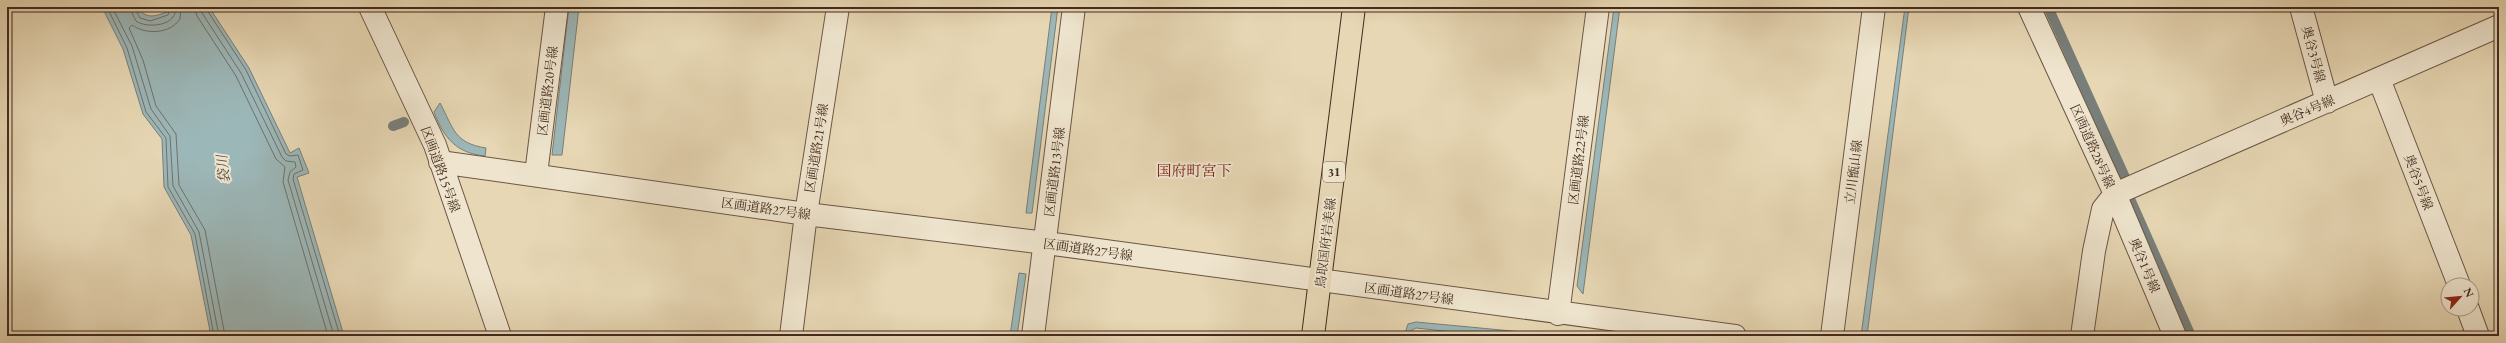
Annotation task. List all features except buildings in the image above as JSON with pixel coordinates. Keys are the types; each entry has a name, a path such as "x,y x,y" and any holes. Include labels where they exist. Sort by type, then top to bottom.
{"main road":[{"name":"鳥取国府岩美線","path":"1313,336 1321,282 1354,7"}],"street":[{"name":"区画道路15号線","path":"370,7 435,145 500,336"},
{"name":"区画道路20号線","path":"536,174 557,7"},
{"name":"区画道路21号線","path":"791,336 806,214 838,7"},
{"name":"区画道路13号線","path":"1033,336 1046,243 1074,7"},
{"name":"区画道路22号線","path":"1558,314 1598,7"},
{"name":"立川甑山線","path":"1832,336 1874,7"},
{"name":"区画道路28号線","path":"2029,7 2115,194 2103,209 2094,252 2082,336"},
{"name":"奥谷3号線","path":"2301,7 2327,102"},
{"name":"奥谷4号線","path":"2115,194 2499,26"},
{"name":"奥谷5号線","path":"2379,79 2456,277"},
{"name":"区画道路27号線","path":"440,162 536,174 806,214 1046,243 1558,314 1735,336"},
{"name":"奥谷1号線","path":"2115,194 2175,336"},
{"path":"2471,317 2478,336"}],"water":[{"name":"袋川","path":"102,7 137,7 144,14 154,16 167,12 166,7 209,7 249,68 290,153 299,148 309,173 297,177 344,336 211,336 191,235 164,187 162,139 143,114 123,49"},
{"path":"569,7 579,7 562,155 552,155"},
{"path":"1052,7 1058,7 1032,213 1026,213"},
{"path":"1614,7 1620,7 1583,294 1577,286"},
{"path":"1905,7 1909,7 1867,336 1861,336"},
{"path":"440,103 456,133 467,143 486,148 485,156 466,152 452,143 442,129 434,112"},
{"path":"1019,273 1026,274 1017,336 1010,336"},
{"path":"1416,322 1565,336 1491,336 1416,328 1412,330 1411,336 1404,336 1408,324"}],"waterway":[{"path":"2048,7 2124,175"},
{"path":"393,126 404,122"},
{"path":"2131,201 2191,336"}],"district":[{"name":"国府町宮下","path":"1194,171"}]}
